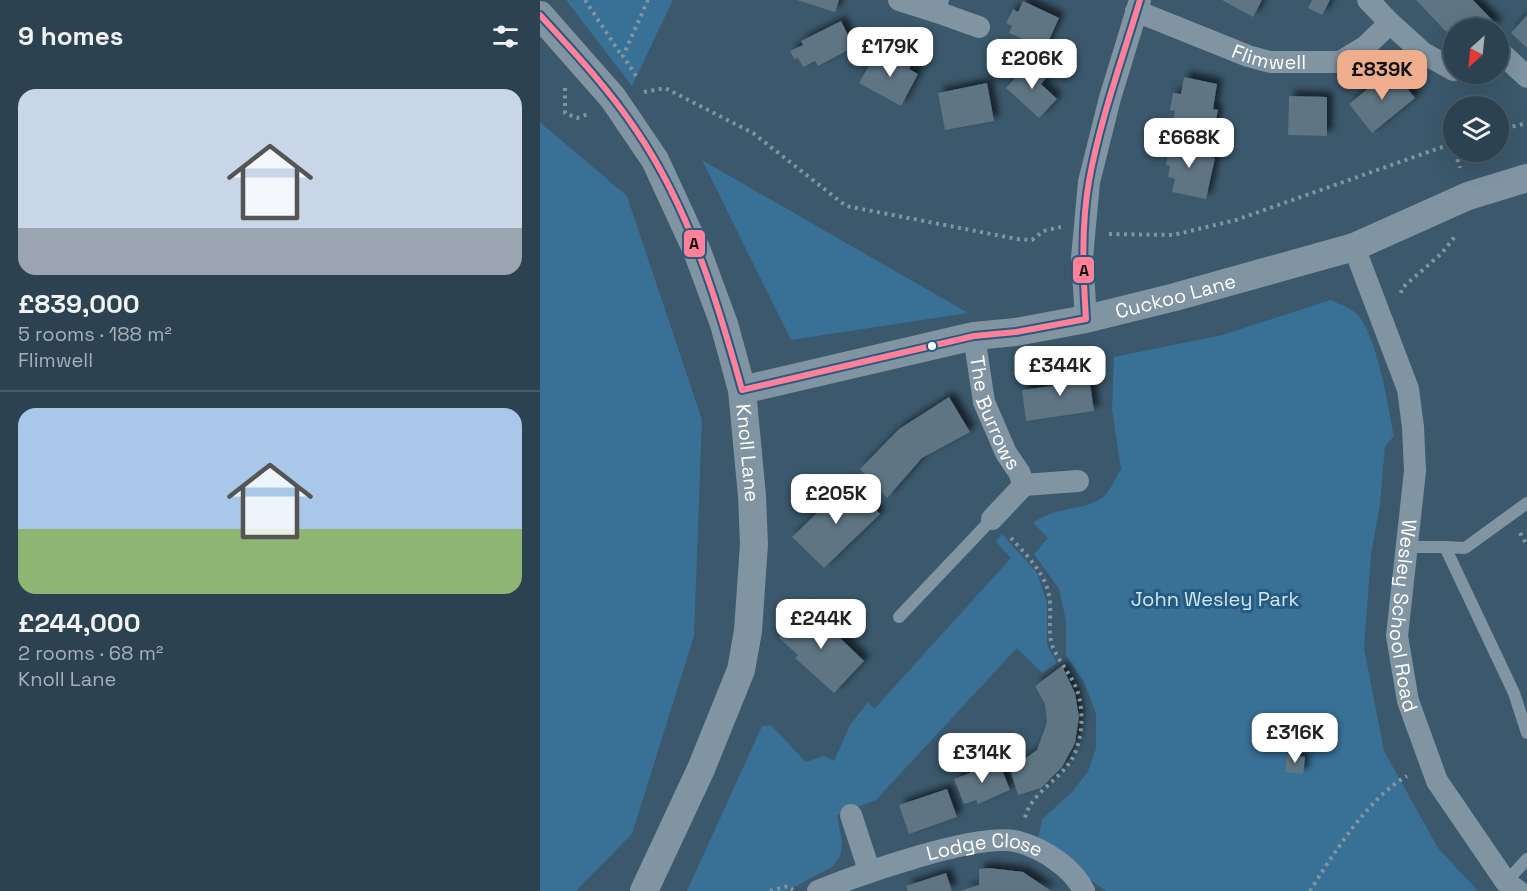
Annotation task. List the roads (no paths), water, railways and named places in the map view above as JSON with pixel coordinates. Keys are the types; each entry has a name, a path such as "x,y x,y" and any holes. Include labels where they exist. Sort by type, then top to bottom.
{"street":[{"path":"899,0 936,6 979,27"},
{"path":"1368,0 1423,53 1443,64"},
{"path":"1086,319 1086,290 1082,258 1089,183 1138,5"},
{"name":"Flimwell","path":"1138,5 1270,62 1340,62 1366,46 1390,23"},
{"name":"Knoll Lane","path":"540,15 613,98 655,160 697,251 724,324 742,390 754,544 745,651 741,670 701,769 644,891"},
{"path":"1509,60 1527,77"},
{"name":"Cuckoo Lane","path":"742,390 974,336 1016,332 1086,319 1354,247 1468,196 1527,178"},
{"name":"Wesley School Road","path":"1354,247 1408,389 1415,471 1397,636 1408,701 1437,781 1467,829 1512,886"},
{"name":"The Burrows","path":"974,336 984,402 1006,453 1019,472 1024,485"},
{"name":"The Burrows","path":"993,519 1024,485 1078,481"},
{"path":"852,815 869,870"},
{"name":"Lodge Close","path":"818,891 869,870 984,842 1018,842 1055,860 1078,879 1084,891"}],"lane":[{"path":"1406,547 1465,548 1527,503"},
{"path":"899,617 993,519"},
{"path":"1445,547 1514,693 1527,733"},
{"path":"1512,886 1527,859"}],"park label":[{"name":"John Wesley Park","path":"1215,599"}]}
